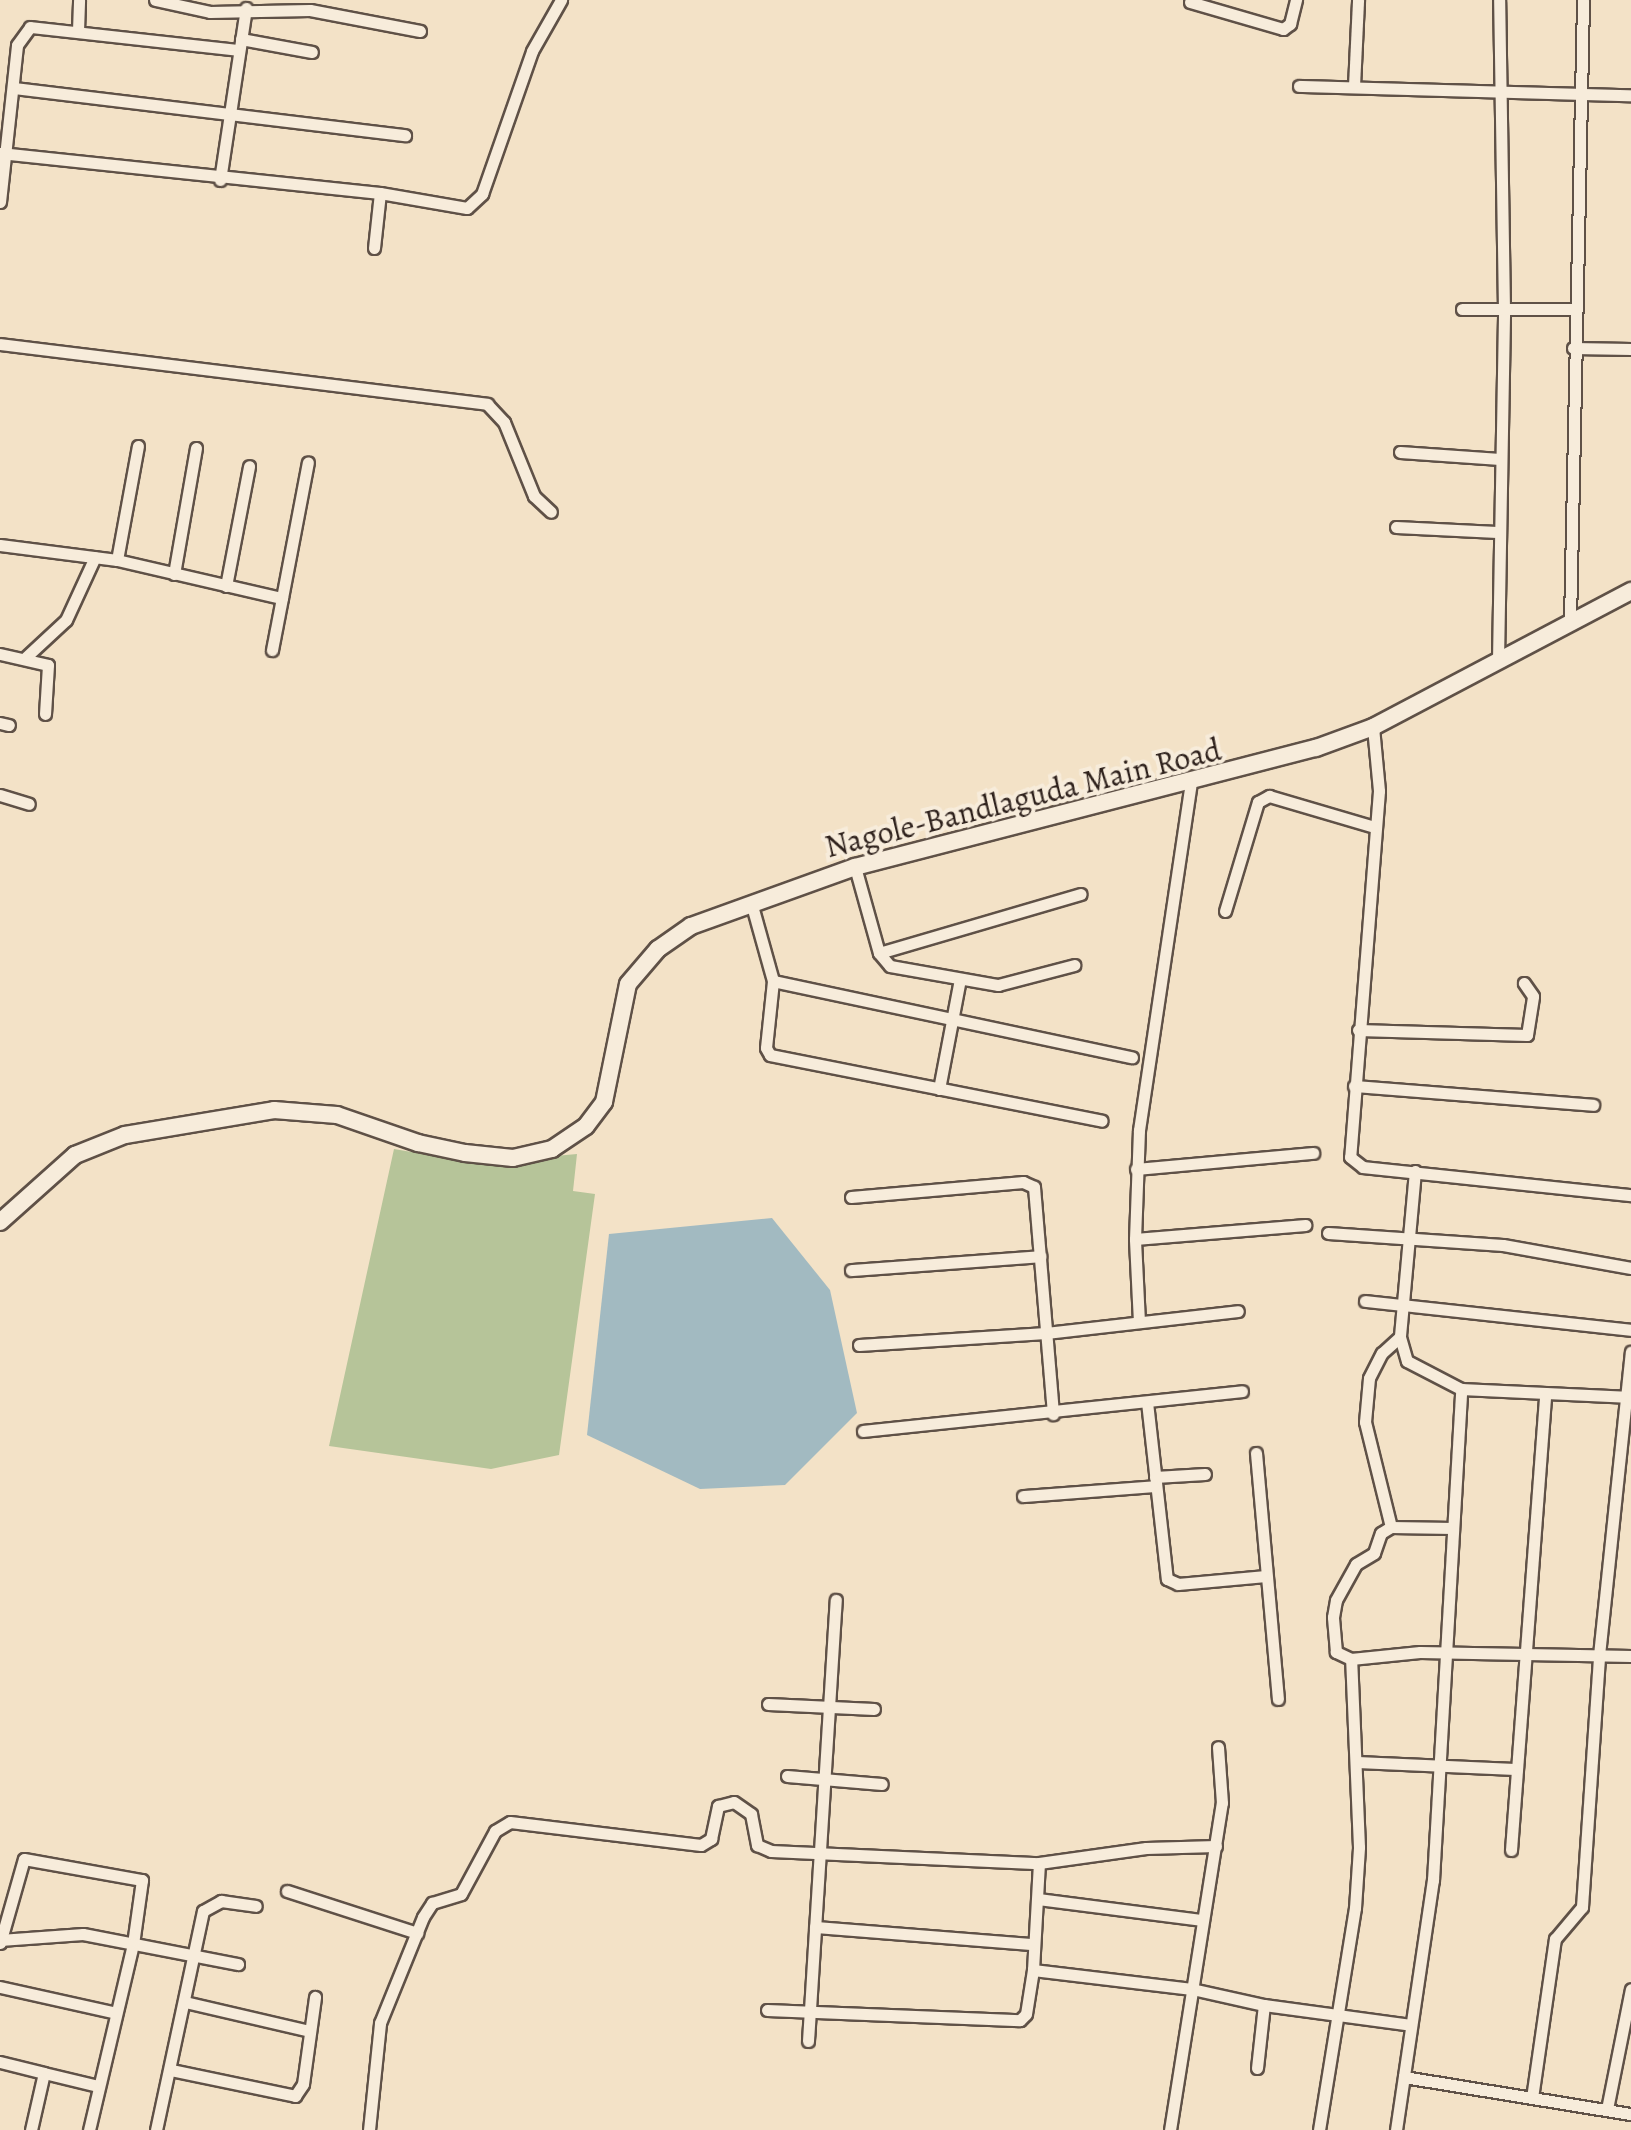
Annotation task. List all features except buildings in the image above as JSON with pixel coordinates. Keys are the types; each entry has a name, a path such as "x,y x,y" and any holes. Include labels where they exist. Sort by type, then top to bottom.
{"street":[{"path":"78,31 79,0"},
{"path":"155,0 210,12 311,5 420,31"},
{"path":"3,154 220,180 380,193 467,208 474,204 532,51 561,0"},
{"path":"1190,2 1283,29 1290,24 1296,0"},
{"path":"1354,86 1358,0"},
{"path":"1498,660 1497,532 1504,309 1499,0"},
{"path":"1570,622 1573,309 1583,0"},
{"path":"220,180 246,8"},
{"path":"0,202 17,45 24,31 39,26 312,52"},
{"path":"1299,86 1631,95"},
{"path":"14,88 405,135"},
{"path":"374,248 380,193"},
{"path":"1462,309 1573,309"},
{"path":"0,344 487,404 504,422 534,496 551,512"},
{"path":"1573,348 1631,349"},
{"path":"117,560 138,446"},
{"path":"174,574 196,448"},
{"path":"1400,452 1500,459"},
{"path":"272,650 308,462"},
{"path":"226,586 249,466"},
{"path":"1396,527 1497,532"},
{"path":"0,545 117,560 282,598"},
{"path":"26,657 66,620 95,557"},
{"name":"Nagole-Bandlaguda Main Road","path":"0,1222 75,1155 125,1135 274,1110 337,1115 418,1143 465,1153 513,1158 552,1149 586,1126 604,1102 620,1008 628,984 641,965 691,926 855,867 1015,822 1191,784 1373,727 1631,591"},
{"path":"0,654 26,657 48,665 45,714"},
{"path":"1373,727 1379,782 1350,1157 1354,1164 1631,1195"},
{"path":"1139,1322 1136,1169 1191,784"},
{"path":"0,795 29,804"},
{"path":"1225,911 1258,802 1269,796 1374,827"},
{"path":"855,867 879,953 899,969 1008,984 1074,965"},
{"path":"879,953 1081,894"},
{"path":"751,902 773,981 766,1048 770,1055 1102,1121"},
{"path":"939,1089 960,979"},
{"path":"773,981 1132,1057"},
{"path":"1358,1030 1527,1035 1533,996 1524,983"},
{"path":"1354,1086 1593,1105"},
{"path":"1136,1169 1313,1153"},
{"path":"1415,1171 1400,1337 1407,1361 1461,1389 1627,1396"},
{"path":"851,1197 1029,1183 1035,1195 1053,1414"},
{"path":"1135,1239 1305,1225"},
{"path":"1328,1233 1503,1245 1631,1268"},
{"path":"851,1270 1040,1256"},
{"path":"1365,1301 1631,1330"},
{"path":"859,1345 1046,1333 1238,1311"},
{"path":"1391,1527 1365,1422 1369,1378 1382,1353 1400,1337"},
{"path":"1532,2098 1555,1939 1582,1907 1599,1655 1631,1352"},
{"path":"1396,2130 1433,1880 1461,1389"},
{"path":"863,1431 1053,1414 1242,1391"},
{"path":"1511,1850 1545,1393"},
{"path":"1147,1402 1164,1574 1171,1583 1266,1576"},
{"path":"1256,1453 1278,1699"},
{"path":"1023,1496 1205,1474"},
{"path":"1453,1528 1391,1527 1381,1533 1374,1553 1356,1564 1336,1600 1336,1652 1351,1659 1447,1653 1631,1656"},
{"path":"808,2041 817,1854 836,1600"},
{"path":"1319,2130 1355,1908 1357,1762 1351,1659"},
{"path":"768,1704 874,1709"},
{"path":"1170,2130 1222,1803 1218,1747"},
{"path":"1357,1762 1515,1769"},
{"path":"787,1776 882,1784"},
{"path":"369,2130 380,2023 417,1933 432,1903 461,1894 495,1831 510,1822 701,1845 711,1839 718,1806 734,1802 751,1814 762,1849 1039,1863 1146,1848 1216,1846"},
{"path":"89,2130 133,1944 142,1880 30,1857 21,1866 0,1941 83,1934 133,1944 194,1956 238,1964"},
{"path":"767,2010 1020,2020 1026,2014 1033,1970 1031,1944 1038,1899 1039,1863"},
{"path":"287,1891 417,1933"},
{"path":"1038,1899 1203,1920"},
{"path":"156,2130 206,1905 221,1901 256,1906"},
{"path":"815,1927 1031,1944"},
{"path":"1033,1970 1192,1989 1264,2005 1411,2025"},
{"path":"0,1987 116,2013"},
{"path":"1607,2109 1631,1989"},
{"path":"171,2070 295,2096 303,2084 315,1997"},
{"path":"185,2002 310,2031"},
{"path":"1257,2068 1264,2005"},
{"path":"0,2062 98,2086"},
{"path":"31,2130 44,2073"},
{"path":"1404,2077 1631,2114"}],"green space":[{"path":"394,1149 476,1163 577,1154 573,1191 595,1194 559,1455 491,1469 329,1446"}],"water":[{"path":"772,1218 830,1290 857,1413 785,1485 700,1489 587,1435 609,1234"}]}
